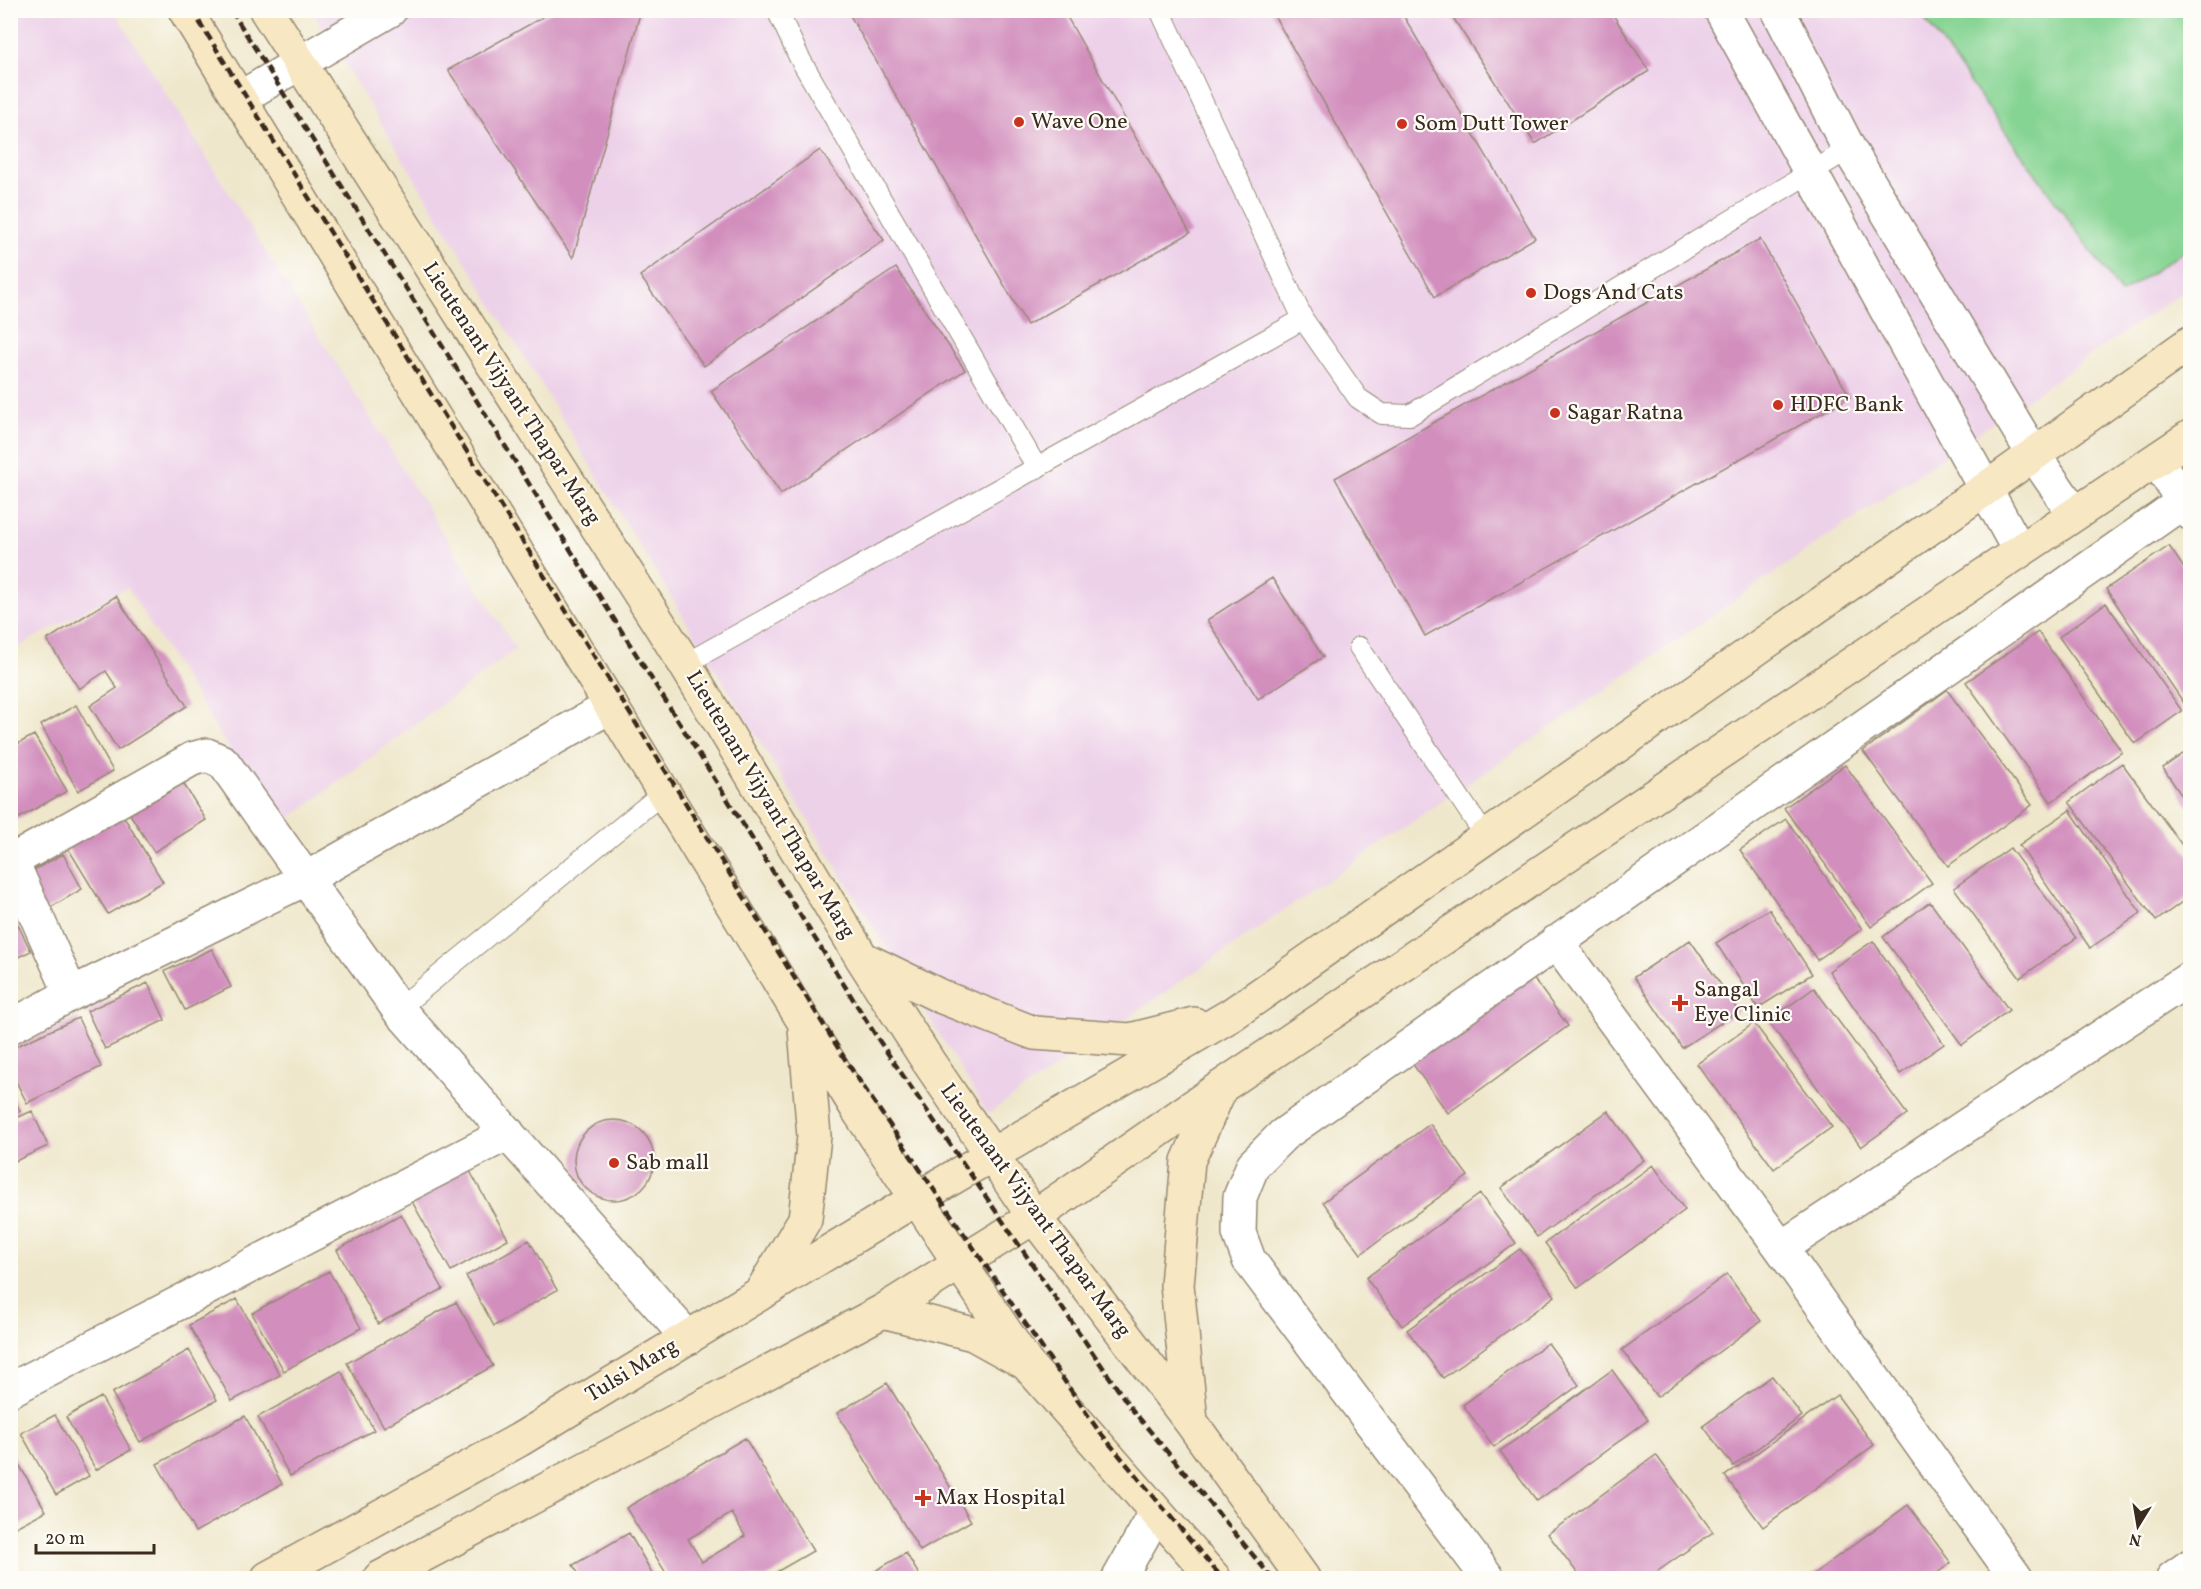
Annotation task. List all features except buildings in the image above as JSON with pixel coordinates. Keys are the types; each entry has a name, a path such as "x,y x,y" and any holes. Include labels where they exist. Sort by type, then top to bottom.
{"main road":[{"path":"185,10 858,1110 1026,1363 1214,1578"},
{"name":"Lieutenant Vijyant Thapar Marg","path":"266,10 684,664 862,958 992,1155 1034,1217 1191,1422 1303,1578"},
{"name":"Tulsi Marg","path":"268,1578 519,1440 918,1198 1231,1015 2034,455 2190,343"},
{"path":"380,1578 883,1311 1034,1217 1221,1087 2190,437"},
{"path":"862,958 942,997 1034,1033 1130,1040 1231,1015"},
{"path":"760,1293 804,1219 813,1136 805,1022"},
{"path":"1191,1422 1177,1285 1188,1161 1221,1087"},
{"path":"883,1311 973,1334 1026,1363"}],"street":[{"path":"240,98 390,10"},
{"path":"1722,10 2019,550"},
{"path":"1778,10 1849,149 2034,455 2074,513"},
{"path":"1488,1578 1249,1260 1239,1233 1240,1197 1253,1165 1283,1135 1556,942 2188,504 2157,460"},
{"path":"10,1027 71,994 305,879 611,706"},
{"path":"71,994 11,859 192,759 207,755 223,762 398,1009 688,1338"},
{"path":"1556,942 1781,1248 2016,1578"},
{"path":"1781,1248 2190,978"},
{"path":"10,1390 508,1133"},
{"path":"1117,1578 1156,1513"},
{"path":"2173,1578 2190,1566"}],"lane":[{"path":"777,10 805,67 1037,468"},
{"path":"1160,10 1303,319 1358,398 1383,414 1410,415 1849,149"},
{"path":"684,664 1303,319"},
{"path":"1359,647 1486,837"},
{"path":"398,1009 664,792"}],"shaded area":[{"path":"11,11 114,11 516,649 278,827 127,587 11,651"},
{"path":"312,11 2190,11 2190,287 988,1114"}],"green space":[{"path":"1919,11 2190,11 2190,247 2121,293"}],"railway":[{"path":"192,10 848,1064 1098,1430 1222,1578"},
{"path":"231,10 880,1042 1130,1407 1272,1578"}],"place":[{"name":"Wave One","path":"1019,122"},
{"name":"Som Dutt Tower","path":"1402,124"},
{"name":"Dogs And Cats","path":"1531,293"},
{"name":"HDFC Bank","path":"1778,405"},
{"name":"Sagar Ratna","path":"1555,413"},
{"name":"Sangal Eye Clinic","path":"1680,1003"},
{"name":"Sab mall","path":"614,1163"},
{"name":"Max Hospital","path":"923,1498"}]}
